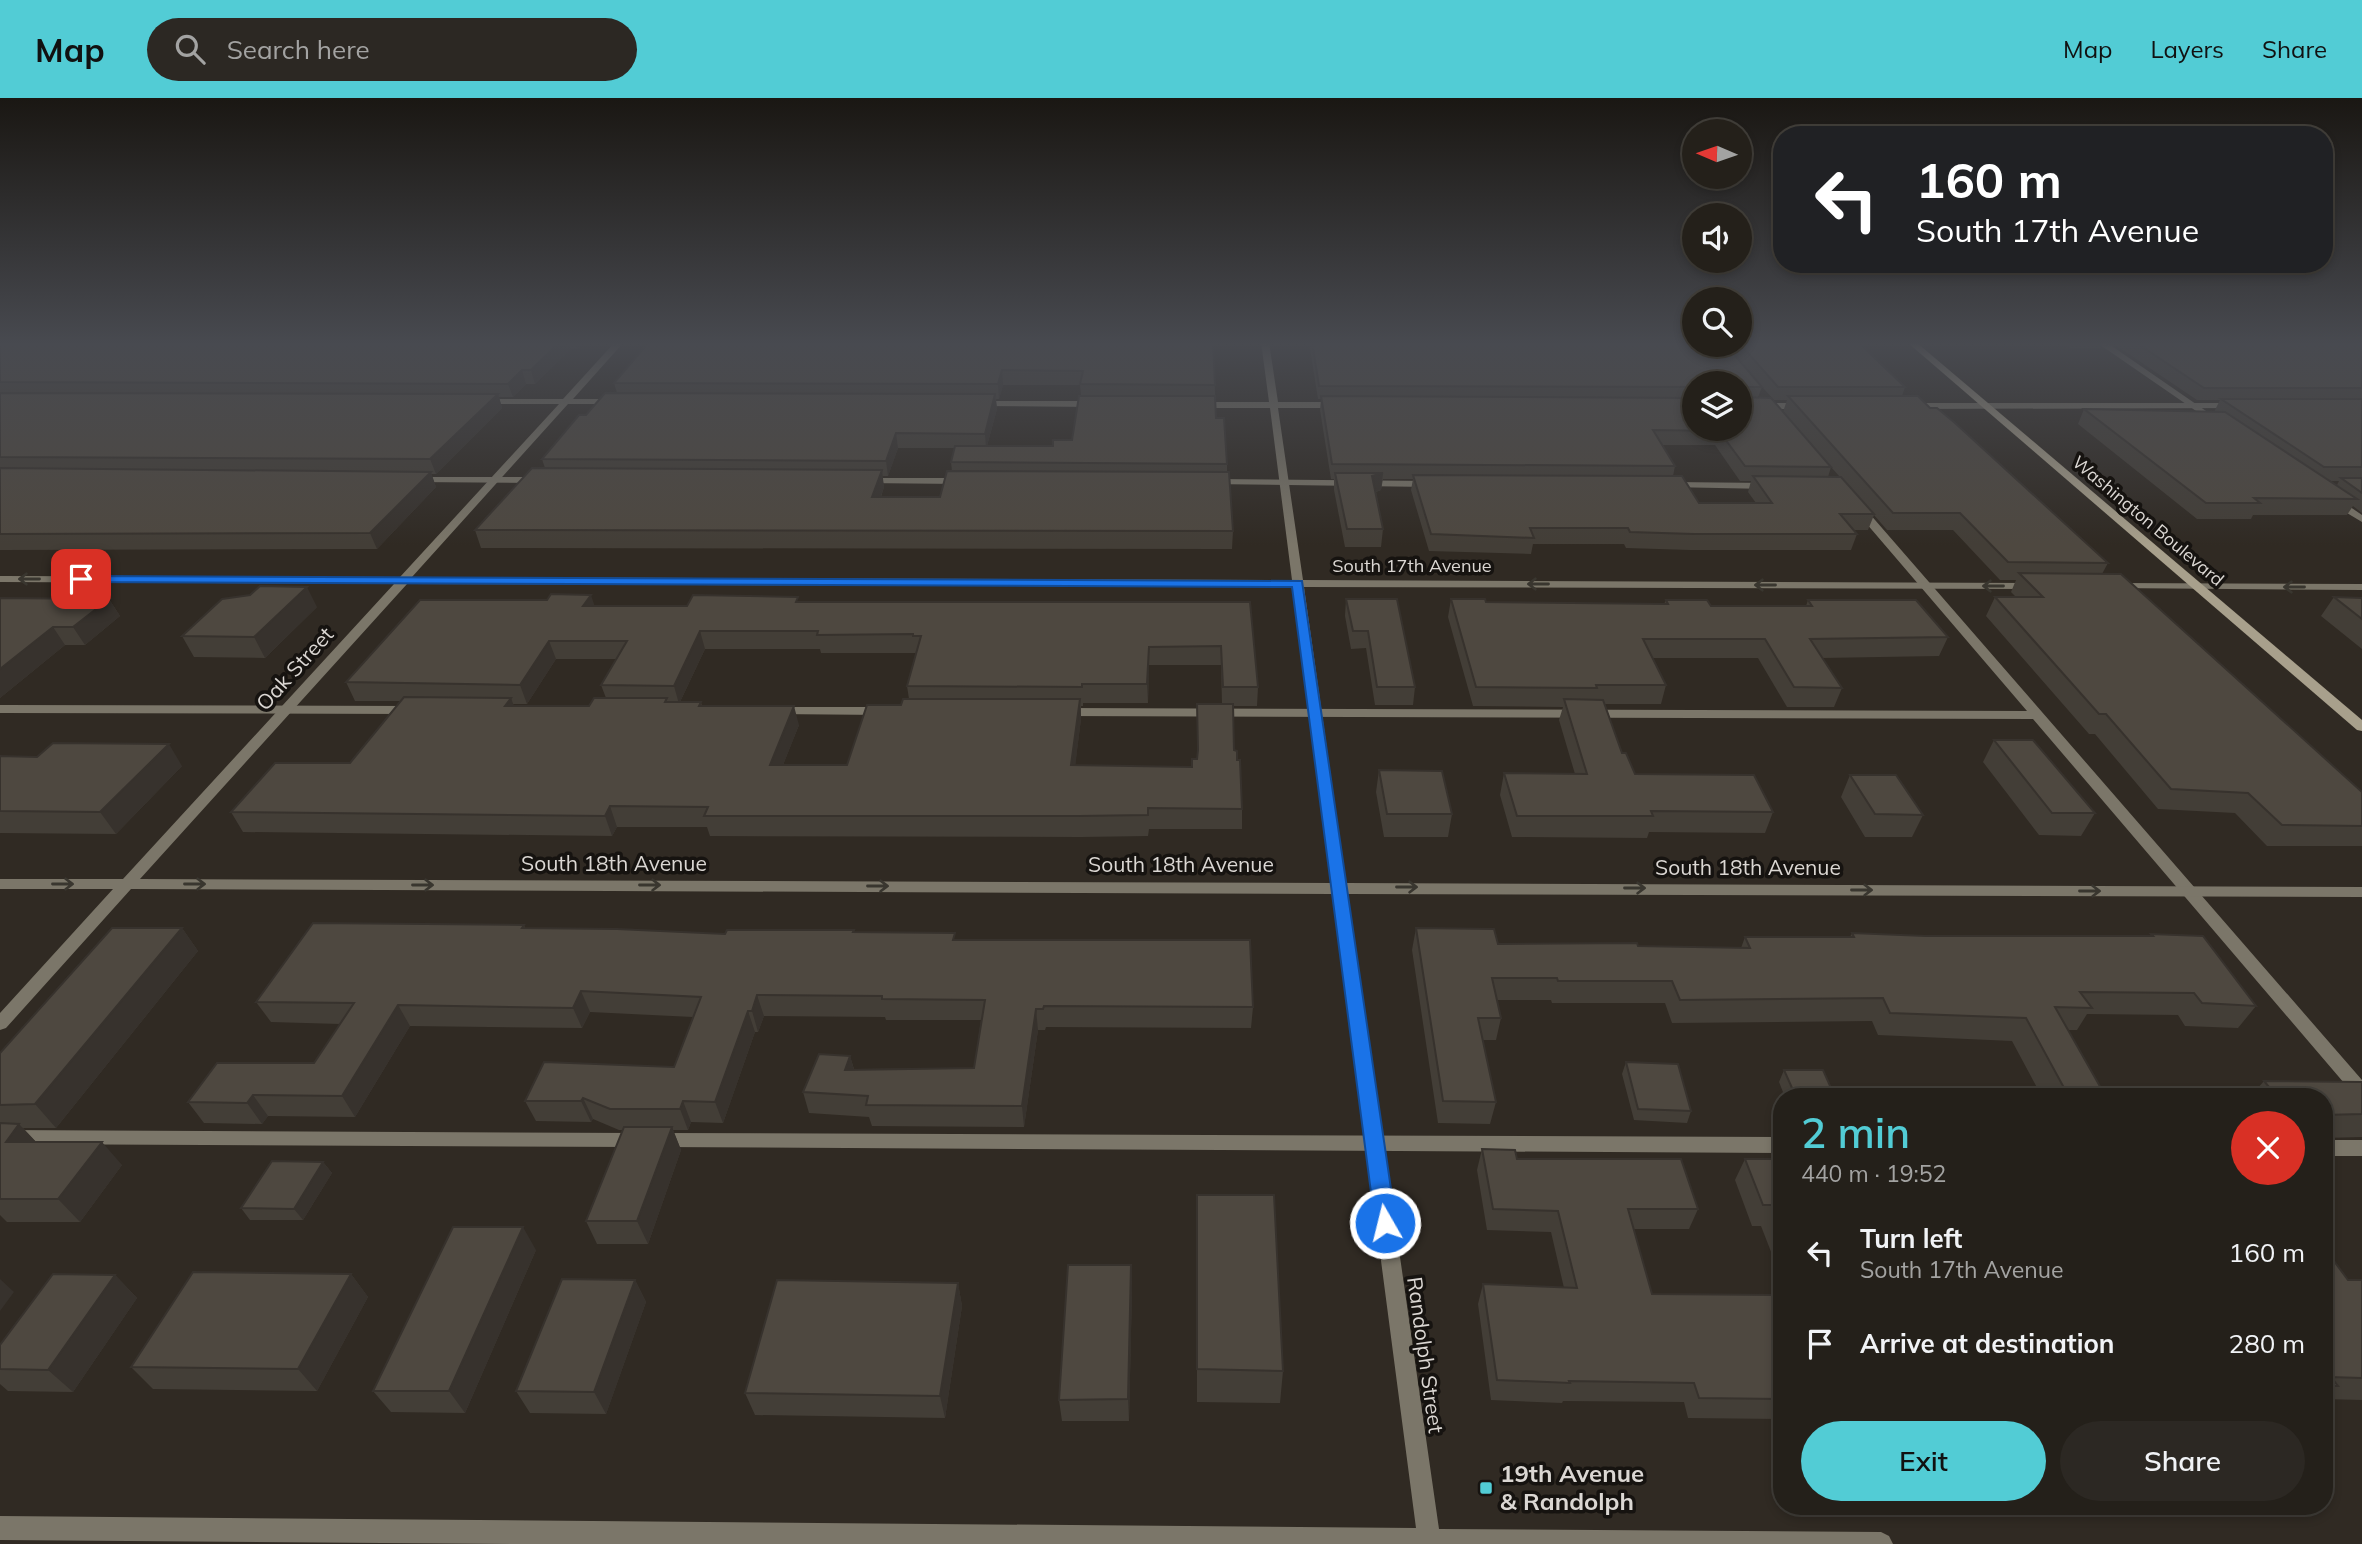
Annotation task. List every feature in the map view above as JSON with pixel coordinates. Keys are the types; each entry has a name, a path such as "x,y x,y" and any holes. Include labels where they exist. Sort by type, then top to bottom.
{"street":[{"name":"Oak Street","path":"0,1024 558,409"},
{"name":"Randolph Street","path":"1275,409 1429,1541"},
{"name":"Washington Boulevard","path":"1989,409 2362,727"},
{"path":"2199,409 2227,428"},
{"path":"399,479 550,480"},
{"path":"855,481 966,481"},
{"path":"1201,482 1437,484"},
{"path":"1660,485 1785,486"},
{"path":"2323,493 2362,519"},
{"path":"1849,496 2362,1092"},
{"name":"South 17th Avenue","path":"0,579 2048,586"},
{"path":"2102,586 2362,587"},
{"path":"0,709 426,710"},
{"path":"759,711 898,712"},
{"path":"1052,712 2037,715"},
{"name":"South 18th Avenue","path":"0,884 2362,892"},
{"path":"0,1137 1773,1145"},
{"path":"2333,1148 2362,1148"},
{"path":"0,1528 1881,1544"}],"building":[{"path":"0,409 482,409 430,459 0,457"},
{"path":"591,409 991,409 985,434 896,433 886,461 542,459 579,415 586,415"},
{"path":"1077,409 1216,409 1216,418 1224,418 1227,464 951,462 955,446 1053,446 1053,440 1072,440"},
{"path":"1323,409 1682,409 1682,430 1653,430 1675,466 1332,464"},
{"path":"1752,409 1781,409 1831,467 1745,466 1726,441 1752,441"},
{"path":"1800,409 1939,409 2108,563 2008,562 1960,513 1893,513"},
{"path":"2085,409 2225,412 2357,499 2254,498 2260,503 2206,503"},
{"path":"2237,409 2362,409 2362,467 2324,467"},
{"path":"0,468 431,472 370,533 0,534"},
{"path":"532,468 882,470 872,497 940,497 947,471 1229,472 1233,531 475,530"},
{"path":"1335,473 1383,473 1372,476 1383,529 1347,529"},
{"path":"1413,475 1682,476 1699,503 1772,503 1753,476 1841,477 1874,514 1840,514 1857,534 1694,534 1630,532 1628,528 1530,528 1534,538 1431,534"},
{"path":"2341,478 2362,478 2362,493"},
{"path":"2019,573 2121,574 2362,792 2362,826 2282,825 2248,793 2171,789 2106,714 2099,714 1995,597 2043,597"},
{"path":"260,586 307,587 254,637 182,636 222,599 250,595"},
{"path":"551,594 591,595 583,606 687,606 693,595 798,597 796,602 1250,602 1258,687 1223,687 1221,646 1149,647 1147,684 1082,684 1082,687 907,686 921,636 817,635 818,631 700,631 674,686 601,685 627,641 549,641 520,685 346,682 420,600 547,600"},
{"path":"2334,597 2362,598 2362,619"},
{"path":"0,598 109,599 73,627 53,627 0,669"},
{"path":"1346,599 1397,599 1415,687 1377,687 1368,631 1353,631"},
{"path":"1451,599 1485,599 1486,602 1668,604 1666,600 1707,600 1711,606 1812,606 1808,600 1916,600 1948,637 1810,639 1842,688 1794,687 1765,639 1643,639 1666,685 1596,685 1597,688 1476,687"},
{"path":"404,697 511,698 505,706 589,706 594,698 667,698 665,702 701,702 699,706 794,706 770,765 847,765 867,705 901,705 903,699 1080,699 1071,765 1192,767 1192,759 1197,759 1198,750 1197,704 1233,704 1234,750 1237,751 1237,760 1240,760 1242,809 1148,808 1148,815 1079,816 704,816 708,807 610,806 605,816 231,812 275,763 350,763"},
{"path":"1564,699 1603,700 1622,753 1626,753 1635,774 1754,775 1773,812 1651,811 1653,816 1517,816 1504,773 1587,774"},
{"path":"1994,740 2033,740 2095,813 2052,813"},
{"path":"53,743 169,744 100,812 0,811 0,756 37,757"},
{"path":"1379,770 1442,771 1452,814 1387,814"},
{"path":"1850,775 1896,775 1923,815 1875,814"},
{"path":"313,923 524,925 522,928 725,934 727,930 854,930 853,932 955,933 953,940 1250,940 1253,1007 1044,1006 1043,1009 1036,1009 1022,1106 866,1105 868,1096 803,1092 819,1054 850,1056 845,1070 974,1068 985,1000 882,999 882,996 757,995 752,1011 748,1011 715,1102 683,1101 680,1109 610,1109 583,1098 581,1101 525,1101 544,1062 674,1067 701,997 581,991 573,1008 398,1005 342,1096 253,1095 247,1103 188,1102 217,1063 314,1063 354,1003 256,1002"},
{"path":"112,928 182,928 35,1104 0,1105 0,1053"},
{"path":"1416,928 1494,929 1498,944 1637,943 1638,946 1750,948 1745,937 1854,937 1852,933 1926,936 2203,936 2256,1006 2202,1003 2194,993 2080,992 2092,1008 2055,1007 2101,1088 2064,1088 2026,1018 1890,1013 1883,998 1680,1000 1672,981 1492,978 1501,1018 1478,1018 1496,1102 1443,1101"},
{"path":"1626,1062 1678,1064 1691,1111 1638,1109"},
{"path":"1784,1070 1823,1070 1831,1088 1792,1088"},
{"path":"2264,1081 2362,1082 2362,1114 2333,1115 2333,1088 2270,1088"},
{"path":"0,1123 19,1124 6,1142 102,1142 58,1199 0,1199"},
{"path":"624,1127 672,1127 637,1221 586,1221"},
{"path":"1482,1149 1515,1150 1517,1159 1681,1159 1698,1209 1628,1209 1652,1294 1773,1295 1773,1399 1699,1398 1694,1383 1497,1380 1483,1284 1577,1288 1558,1211 1493,1209"},
{"path":"1745,1159 1773,1159 1773,1208 1772,1205 1763,1205"},
{"path":"272,1161 323,1162 294,1209 241,1208"},
{"path":"1197,1195 1274,1195 1283,1371 1197,1369"},
{"path":"453,1227 523,1227 449,1391 373,1391"},
{"path":"2333,1260 2348,1280 2362,1280 2362,1378 2333,1377"},
{"path":"1068,1265 1131,1265 1128,1399 1059,1400"},
{"path":"193,1272 351,1274 298,1369 131,1367"},
{"path":"53,1274 115,1275 48,1370 0,1369 0,1345"},
{"path":"562,1279 635,1280 594,1392 516,1391"},
{"path":"777,1280 958,1283 940,1396 745,1393"}],"place":[{"name":"19th Avenue & Randolph","path":"1486,1488"}],"route":[{"path":"81,579 1298,583 1385,1223"}]}
